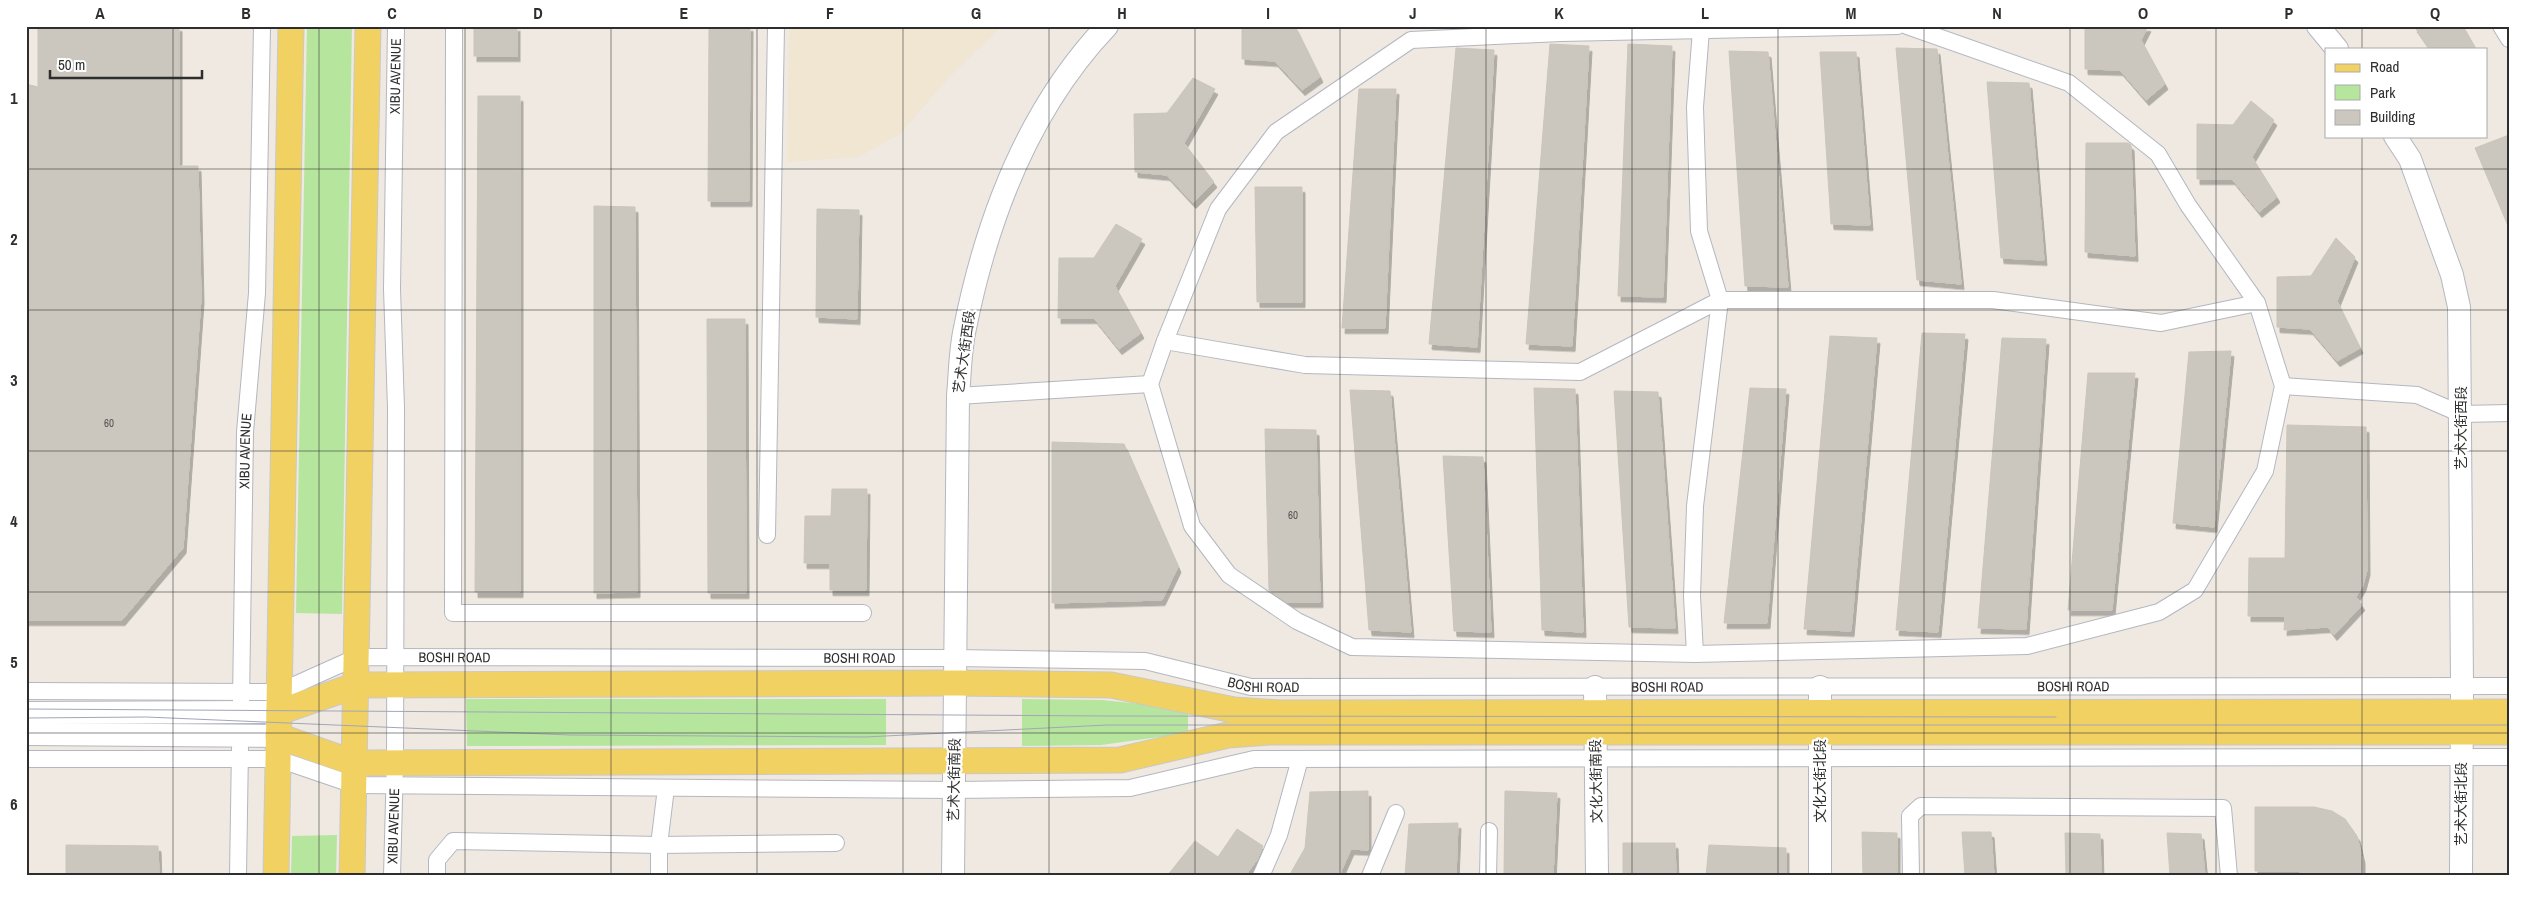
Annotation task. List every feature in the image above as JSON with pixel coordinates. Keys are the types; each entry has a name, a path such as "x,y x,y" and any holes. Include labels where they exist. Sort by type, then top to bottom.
{"main road":[{"path":"276,876 292,26"},
{"name":"XIBU AVENUE","path":"352,876 368,26"},
{"name":"BOSHI ROAD","path":"278,725 357,685 955,683 1110,685 1234,710 1280,713 1595,722 1820,722 2462,734 2509,732"},
{"name":"BOSHI ROAD","path":"2462,734 2509,712"},
{"name":"BOSHI ROAD","path":"278,725 354,774 395,774 954,761 1120,760 1228,735 1269,732 1595,722"}],"street":[{"name":"XIBU AVENUE","path":"238,876 245,432 257,292 262,26"},
{"name":"XIBU AVENUE","path":"392,876 395,774 396,408 392,290 396,26"},
{"path":"454,26 453,612 863,613"},
{"path":"767,535 776,26"},
{"name":"艺术大街西段","path":"955,683 958,396 965,329 994,220 1014,164 1041,112 1074,63 1107,26"},
{"path":"1898,26 1560,32 1411,40 1276,132 1218,209 1165,341 1150,384 1192,526 1229,575 1297,621 1352,647 1696,654 2027,646 2159,612 2195,590 2264,471 2283,386 2257,304 2188,205 2158,154 2069,83 1907,26"},
{"path":"2318,26 2336,48"},
{"path":"2501,26 2509,39"},
{"path":"1696,654 1692,596 1696,506 1720,300 1699,232 1696,107 1700,30"},
{"name":"艺术大街西段","path":"2396,138 2410,160 2452,276 2459,307 2462,734"},
{"path":"1165,341 1305,365 1580,372 1720,300 1993,300 2161,323 2257,304"},
{"path":"958,396 1150,384"},
{"path":"2283,386 2417,395 2461,414 2509,413"},
{"name":"BOSHI ROAD","path":"26,759 240,758 357,657 955,658 1145,661 1252,687 2509,686"},
{"name":"艺术大街南段","path":"953,876 955,683"},
{"name":"文化大街北段","path":"1820,686 1820,876"},
{"name":"文化大街南段","path":"1595,687 1597,876"},
{"name":"BOSHI ROAD","path":"26,692 241,702 278,725"},
{"name":"BOSHI ROAD","path":"26,713 241,702"},
{"name":"BOSHI ROAD","path":"26,734 240,735 278,725"},
{"name":"BOSHI ROAD","path":"395,774 666,788 954,790 1130,788 1254,759 1820,758 2462,734 2509,756"},
{"name":"艺术大街北段","path":"2461,876 2462,734"},
{"path":"1261,876 1279,835 1300,759"},
{"path":"659,876 659,844 666,788"},
{"path":"1911,876 1910,816 1921,806 2223,808 2229,876"},
{"path":"1370,876 1396,813"},
{"path":"1488,876 1489,831"},
{"path":"437,876 437,860 454,841 659,844 836,843"}],"shaded area":[{"path":"789,26 1002,26 948,78 900,134 858,157 787,162"}],"green space":[{"path":"307,26 352,26 342,614 296,613"},
{"path":"466,699 886,699 886,745 467,746"},
{"path":"1022,699 1102,700 1188,709 1188,733 1101,745 1022,746"},
{"path":"337,835 336,876 291,876 292,836"}],"building":[{"path":"38,26 179,26 179,166 198,166 201,298 183,548 122,620 26,620 26,84 38,87"},
{"path":"474,26 517,26 517,56 474,56"},
{"path":"709,26 750,26 749,201 708,201"},
{"path":"1242,26 1295,26 1320,77 1302,90 1275,61 1242,59"},
{"path":"2085,26 2148,26 2141,40 2165,84 2146,100 2120,70 2085,69"},
{"path":"2414,26 2463,26 2475,48 2429,48"},
{"path":"1550,44 1589,46 1572,346 1526,344"},
{"path":"1628,44 1672,46 1663,297 1618,296"},
{"path":"1456,48 1494,50 1477,347 1429,344"},
{"path":"1896,48 1937,49 1961,284 1917,280"},
{"path":"1729,51 1768,52 1788,287 1745,286"},
{"path":"1820,52 1856,52 1870,225 1831,224"},
{"path":"1193,78 1215,89 1184,143 1214,182 1193,203 1167,175 1135,172 1134,114 1167,113"},
{"path":"1987,82 2029,83 2044,260 2001,258"},
{"path":"1359,89 1396,89 1385,328 1342,328"},
{"path":"478,96 520,96 520,592 475,592"},
{"path":"2251,101 2274,120 2252,157 2277,197 2259,212 2232,179 2197,179 2197,124 2233,125"},
{"path":"2509,135 2509,228 2475,148"},
{"path":"2086,143 2128,143 2131,145 2135,256 2085,252"},
{"path":"1255,187 1302,187 1302,302 1257,302"},
{"path":"594,206 635,207 637,592 594,593"},
{"path":"817,209 859,210 857,319 816,317"},
{"path":"1116,224 1142,239 1115,286 1141,333 1119,349 1094,318 1058,318 1059,258 1094,258"},
{"path":"2336,238 2355,257 2337,301 2360,348 2337,361 2310,329 2277,327 2277,277 2311,276"},
{"path":"707,319 745,319 746,593 708,593"},
{"path":"1922,333 1965,334 1938,632 1896,630"},
{"path":"1830,336 1877,338 1851,631 1804,629"},
{"path":"2002,338 2046,339 2026,629 1978,628"},
{"path":"2231,351 2214,527 2173,523 2189,352"},
{"path":"2088,373 2135,373 2112,610 2068,610"},
{"path":"1534,388 1575,389 1583,632 1542,630"},
{"path":"1750,388 1786,389 1767,623 1724,623"},
{"path":"1350,390 1390,391 1411,632 1369,630"},
{"path":"1614,391 1658,392 1675,628 1629,627"},
{"path":"2287,425 2366,427 2367,570 2363,585 2356,597 2362,605 2334,635 2328,627 2284,630 2285,616 2248,616 2249,558 2285,558"},
{"path":"1265,429 1316,430 1320,602 1286,602 1269,590"},
{"path":"1052,442 1124,444 1178,567 1162,600 1052,603"},
{"path":"1443,456 1483,457 1491,632 1454,631"},
{"path":"832,489 867,489 866,590 830,590 830,563 804,563 805,516 831,516"},
{"path":"1368,791 1368,850 1351,849 1339,876 1289,876 1305,848 1310,792"},
{"path":"1505,791 1557,793 1553,876 1504,876"},
{"path":"2255,807 2314,807 2332,811 2345,819 2357,836 2362,858 2362,876 2300,876 2300,871 2255,871"},
{"path":"1458,823 1456,876 1405,876 1409,824"},
{"path":"1237,829 1263,846 1257,860 1245,876 1167,876 1195,841 1218,857"},
{"path":"1862,832 1897,833 1897,876 1863,876"},
{"path":"1962,832 1991,832 1994,876 1965,876"},
{"path":"2065,833 2100,834 2101,876 2066,876"},
{"path":"2167,833 2201,834 2205,876 2170,876"},
{"path":"1623,843 1675,843 1676,876 1623,876"},
{"path":"66,845 158,846 159,876 66,876"},
{"path":"1709,845 1786,848 1786,876 1706,876"}],"tram line":[{"path":"26,709 1107,716 2056,717"},
{"path":"26,718 146,717 570,735 865,737 1107,725 2509,725"}]}
